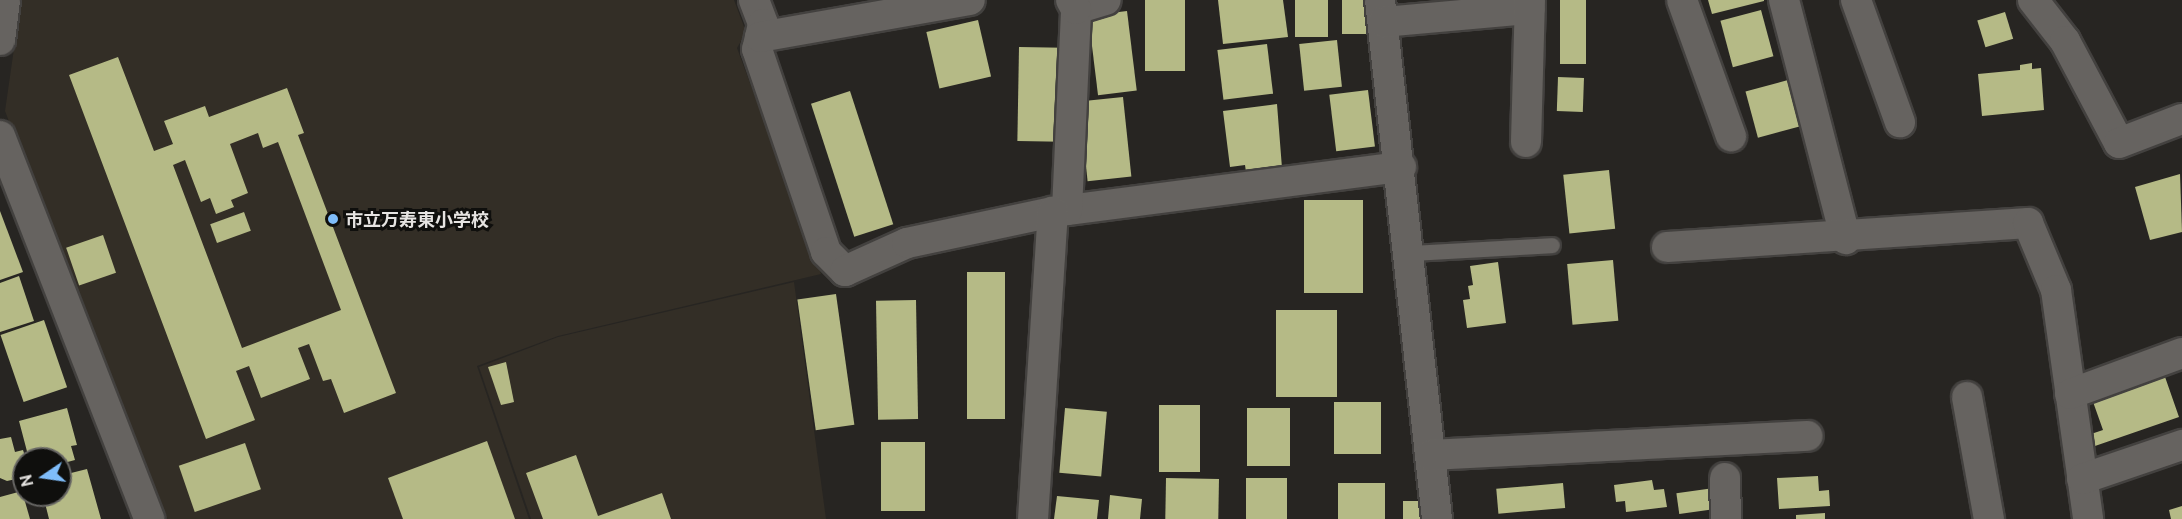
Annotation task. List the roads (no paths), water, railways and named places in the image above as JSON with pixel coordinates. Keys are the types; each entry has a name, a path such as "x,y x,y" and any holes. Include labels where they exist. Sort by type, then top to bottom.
{"street":[{"path":"0,40 5,0"},
{"path":"754,0 763,24 757,49 826,252 845,271 907,243 1060,211 1401,166"},
{"path":"760,37 964,0"},
{"path":"1033,519 1060,211 1074,5 1106,0"},
{"path":"1682,0 1731,136"},
{"path":"1784,0 1846,239"},
{"path":"1856,0 1900,122"},
{"path":"2033,0 2065,41 2119,143 2182,119"},
{"path":"1437,519 1401,166 1382,11 1530,4 1526,142"},
{"path":"0,136 150,519"},
{"path":"1667,247 1846,239 2028,223 2056,290 2088,519"},
{"path":"2070,394 2182,353"},
{"path":"1967,397 1989,519"},
{"path":"1431,454 1808,436"},
{"path":"2082,479 2182,445"},
{"path":"1725,478 1726,519"}],"lane":[{"path":"1410,253 1552,245"}],"place":[{"name":"市立万寿東小学校","path":"333,219"}]}
